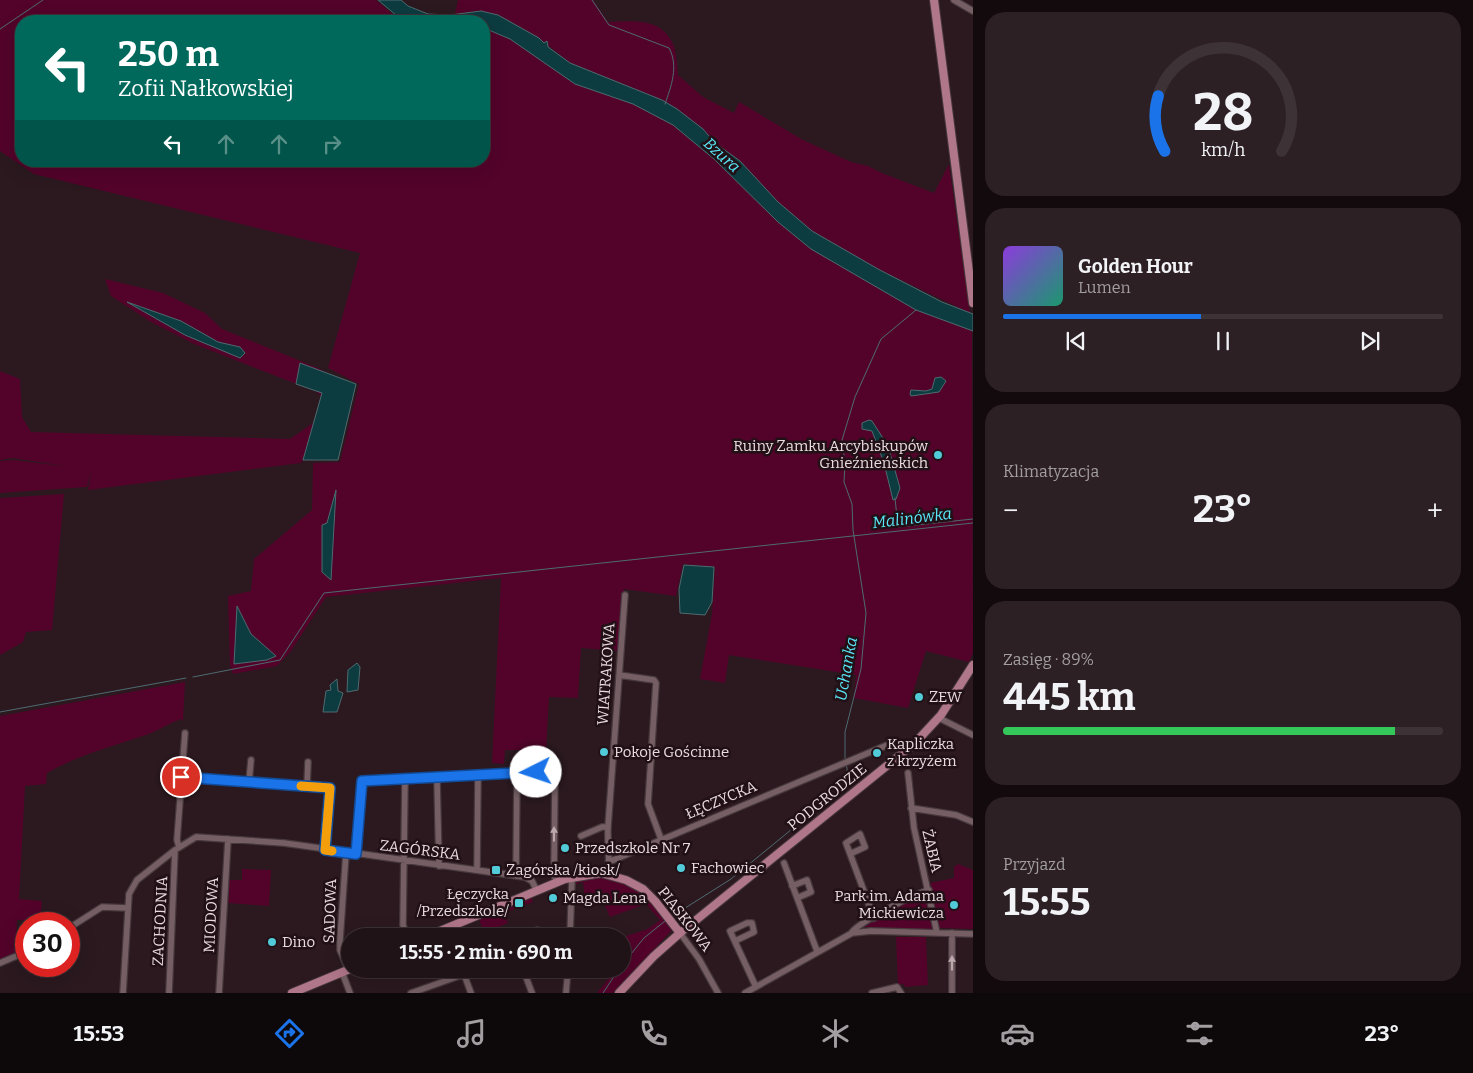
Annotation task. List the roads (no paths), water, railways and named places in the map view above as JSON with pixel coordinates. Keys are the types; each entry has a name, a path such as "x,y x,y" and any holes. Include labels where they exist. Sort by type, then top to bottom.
{"main road":[{"path":"934,0 973,304"},
{"name":"PODGRODZIE","path":"619,993 654,956 680,933 909,747 939,718 973,665"},
{"name":"PIASKOWA","path":"572,877 587,874 607,874 636,884 651,896 680,933"},
{"path":"458,928 557,882 572,877"},
{"path":"292,993 341,973"}],"street":[{"path":"954,0 973,11"},
{"name":"WIATRAKOWA","path":"607,874 611,861 607,853 608,828 625,594"},
{"path":"619,675 654,680 656,683 648,804 661,839"},
{"path":"939,718 973,735"},
{"name":"ZACHODNIA","path":"168,993 185,733"},
{"name":"ŁĘCZYCKA","path":"611,861 892,743"},
{"path":"249,782 251,760"},
{"path":"307,786 308,762"},
{"path":"356,854 362,781 437,779 555,771 554,875 557,882"},
{"path":"516,875 517,773"},
{"name":"ŻABIA","path":"908,774 911,808 937,933"},
{"path":"477,870 478,776"},
{"path":"181,777 330,788 325,850"},
{"path":"437,779 439,866"},
{"path":"403,928 405,780"},
{"path":"911,808 956,815 973,822"},
{"path":"580,836 602,827 608,828"},
{"name":"ZAGÓRSKA","path":"123,993 129,894 134,882 177,848 196,837 325,850 516,875 529,878 537,891"},
{"name":"MIODOWA","path":"219,993 228,839"},
{"name":"SADOWA","path":"341,953 340,940 346,853"},
{"path":"850,854 874,918"},
{"path":"784,863 817,951"},
{"path":"570,928 572,877"},
{"path":"792,886 807,880 811,892 797,898"},
{"path":"852,933 853,930 874,918 920,892 928,890"},
{"path":"80,921 102,906 128,908"},
{"path":"745,993 852,933 871,931 973,934"},
{"name":"PIASKOWA","path":"680,933 700,959 718,993"},
{"path":"952,933 952,993"},
{"path":"735,941 756,987"},
{"path":"0,963 15,957"},
{"name":"SADOWA","path":"348,978 350,993"},
{"path":"414,992 448,978"},
{"path":"465,978 470,993"},
{"path":"527,978 532,993"},
{"path":"566,993 567,978"},
{"path":"872,993 900,990"}],"water":[{"path":"378,0 401,0 408,6 428,14 450,15 396,15"},
{"name":"Bzura","path":"481,11 498,15 539,38 544,43 547,41 548,47 570,63 662,100 677,109 703,129 715,143 740,161 778,202 812,231 878,269 942,302 973,314 973,331 916,310 811,249 778,222 714,159 673,125 633,104 575,84 510,39 490,31 490,15 450,15"},
{"path":"127,302 181,321 218,342 240,347 245,353 240,358 185,335"},
{"path":"300,363 356,384 338,460 303,460 322,393 296,384"},
{"path":"941,377 946,381 939,392 911,396 911,390 926,391 932,389 935,378"},
{"path":"869,420 872,421 888,446 900,488 896,499 893,500 884,463 872,431 862,429 862,423"},
{"path":"336,490 331,580 322,572 322,525 327,523"},
{"path":"684,565 714,567 712,602 705,615 680,613 679,589"},
{"path":"237,606 251,634 276,656 267,660 234,664"},
{"path":"357,663 360,667 358,690 347,692 348,670"},
{"path":"337,679 338,691 343,693 337,712 323,712 326,691 331,690 330,685"}],"waterway":[{"path":"21,15 43,0"},
{"path":"592,0 609,25 669,48 674,69 672,84 665,104"},
{"path":"0,29 15,19"},
{"name":"Uchanka","path":"845,760 845,732 861,669 866,613 853,530 852,504 844,482 845,463 842,440 855,397 881,339 916,310"},
{"name":"Malinówka","path":"895,498 898,527 973,519"},
{"name":"Malinówka","path":"193,677 280,660 324,593 973,523"},
{"path":"0,712 186,678"},
{"name":"Uchanka","path":"671,917 731,879 836,793 846,780 846,764"},
{"name":"Uchanka","path":"631,954 644,938 665,921"},
{"name":"Uchanka","path":"603,993 613,978"}],"place":[{"name":"Ruiny Zamku Arcybiskupów Gnieźnieńskich","path":"938,455"},
{"name":"ZEW","path":"919,697"},
{"name":"Pokoje Gościnne","path":"604,752"},
{"name":"Kapliczka z krzyżem","path":"877,753"},
{"name":"Przedszkole Nr 7","path":"565,848"},
{"name":"Fachowiec","path":"681,868"},
{"name":"Zagórska /kiosk/","path":"496,870"},
{"name":"Magda Lena","path":"553,898"},
{"name":"Łęczycka /Przedszkole/","path":"519,903"},
{"name":"Park im. Adama Mickiewicza","path":"954,905"},
{"name":"Dino","path":"272,942"}]}
